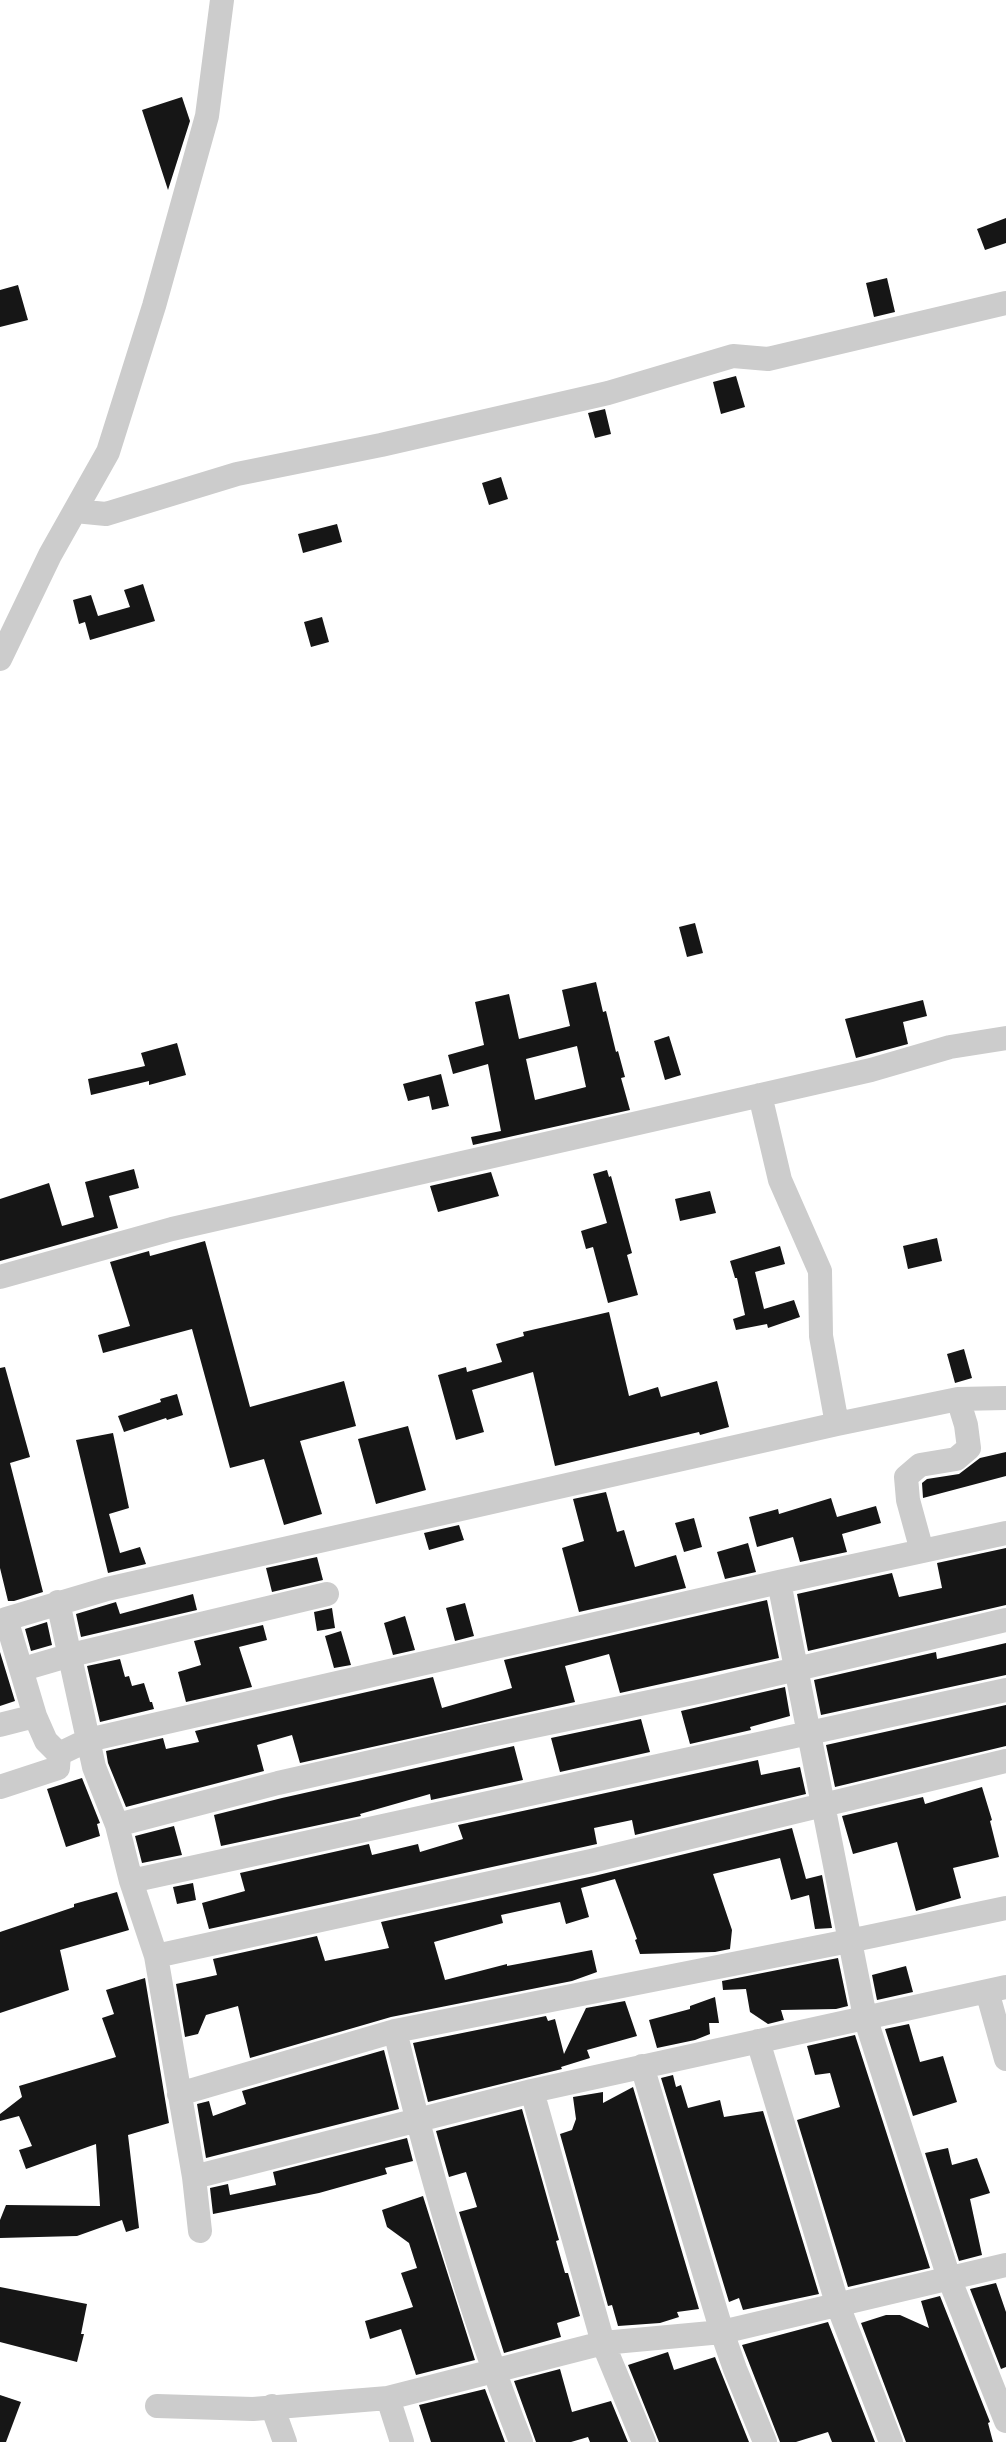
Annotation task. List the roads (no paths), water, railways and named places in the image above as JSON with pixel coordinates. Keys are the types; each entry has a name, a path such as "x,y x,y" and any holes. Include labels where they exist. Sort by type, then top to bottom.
{"street":[{"path":"0,659 50,555 108,452 154,306 207,116 222,0"},
{"path":"75,511 106,514 237,474 608,393 733,356 768,359 1006,303"},
{"path":"0,1277 172,1229 871,1070 950,1047 1006,1038"},
{"path":"760,1095 780,1180 820,1271 821,1336 837,1424"},
{"path":"0,1787 58,1768 59,1754 46,1741 35,1716 3,1612 837,1424 958,1399 1006,1398"},
{"path":"922,1551 908,1500 906,1477 920,1465 956,1459 969,1448 958,1399"},
{"path":"59,1754 88,1740 1006,1533"},
{"path":"779,1582 865,2017 949,2278 1006,2421"},
{"path":"23,1669 327,1594"},
{"path":"58,1602 94,1767 117,1825 131,1881 156,1956 194,2177 200,2231"},
{"path":"117,1825 278,1783 707,1690 1006,1620"},
{"path":"131,1881 1006,1690"},
{"path":"0,1725 35,1716"},
{"path":"156,1956 591,1861 1006,1761"},
{"path":"179,2094 395,2031 1006,1908"},
{"path":"194,2177 532,2091 996,1989 1006,2059"},
{"path":"395,2031 443,2214 493,2370 521,2442"},
{"path":"758,2041 837,2303 891,2442"},
{"path":"642,2066 722,2332 765,2442"},
{"path":"532,2091 603,2343 644,2442"},
{"path":"157,2406 253,2409 388,2398 603,2343 722,2332 1006,2265"},
{"path":"388,2398 402,2442"},
{"path":"272,2406 285,2442"}]}
